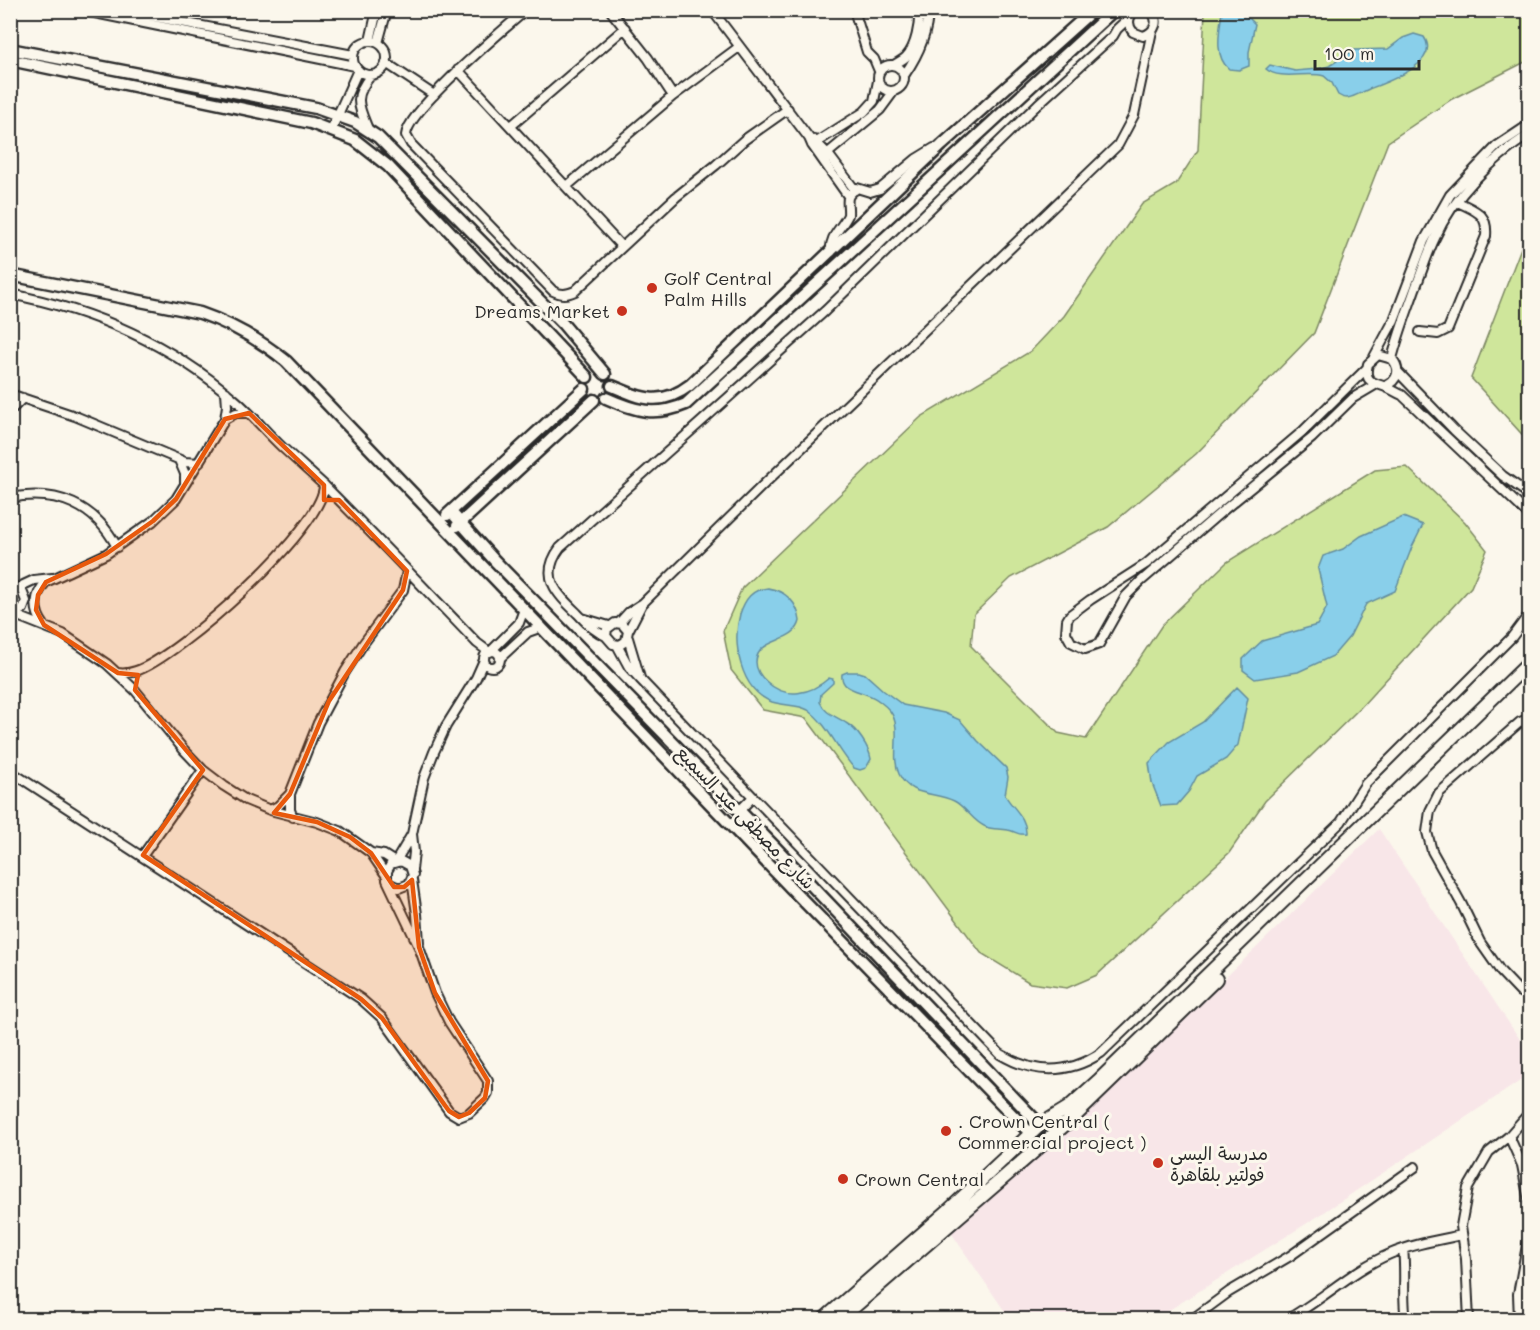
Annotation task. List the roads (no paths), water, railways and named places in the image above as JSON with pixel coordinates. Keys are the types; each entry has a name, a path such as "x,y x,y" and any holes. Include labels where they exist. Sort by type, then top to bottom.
{"main road":[{"path":"824,1320 1036,1130 1068,1108 1106,1073 1530,662"},
{"path":"839,1320 1075,1116 1530,673"}],"street":[{"path":"80,10 124,14 218,34 357,68 364,74 371,75"},
{"path":"374,42 377,10"},
{"path":"374,42 387,10"},
{"path":"526,10 458,70 406,130 408,140 553,291 560,294 575,291 676,197 744,140 788,109"},
{"path":"610,10 648,57 673,96"},
{"path":"712,10 813,141 855,190"},
{"path":"813,141 864,112 874,101 879,71 874,59 867,52 854,10"},
{"path":"879,71 886,65 894,65 908,56 920,20 919,10"},
{"path":"825,156 880,110 894,91 901,87 905,74 923,41 928,10"},
{"path":"612,386 642,398 655,399 668,398 690,385 942,145 1093,10"},
{"path":"450,532 594,400 606,398 626,407 656,413 686,404 805,297 1114,10"},
{"path":"1143,36 1154,27 1155,16 1150,10"},
{"path":"582,618 609,626 619,623 629,612 643,603 1119,145 1134,115 1159,10"},
{"path":"1131,29 1133,14"},
{"path":"643,603 623,643 617,645 610,643 606,636 594,630 558,595 552,583 550,566 552,558 560,548 825,311 1038,105 1113,36 1133,14"},
{"path":"511,126 625,28"},
{"path":"1131,29 1143,36"},
{"path":"1113,36 1131,29"},
{"path":"218,34 353,55"},
{"path":"1143,36 1148,52"},
{"path":"331,130 357,68 353,55 359,45 374,42 386,51 386,63 382,70 371,75 361,87 358,98 359,109 368,129"},
{"path":"567,186 673,96 739,47"},
{"path":"10,48 316,108 338,114 368,129 545,306 610,380 611,392 606,398"},
{"path":"10,60 306,122 355,140 388,166 587,377"},
{"path":"386,63 434,95"},
{"path":"894,65 905,74"},
{"path":"458,70 622,246"},
{"path":"878,81 883,88 894,91"},
{"path":"1530,124 1497,146 1450,195 1424,241 1394,320 1366,369 1303,431 1146,564 1070,615 1067,620 1066,633 1071,642 1085,649 1099,644 1126,596 1220,513 1312,438 1353,398 1375,385 1385,386 1402,395 1530,516"},
{"path":"1530,134 1509,147 1486,168 1445,218 1434,238 1401,325 1392,358 1398,372 1446,423 1503,476 1530,495"},
{"path":"942,145 954,159"},
{"path":"848,196 860,188 870,192 880,189 916,159 942,145"},
{"path":"825,156 848,196 848,215 833,237 830,244 831,252"},
{"path":"1420,332 1438,334 1448,329 1486,236 1487,226 1482,215 1458,202"},
{"name":"شارع مصطفى عبد السميع","path":"10,274 186,309 213,318 251,336 275,352 297,371 791,888 1036,1130"},
{"path":"795,286 805,297"},
{"path":"10,294 71,308 127,330 173,354 226,392 339,500 477,643 487,655 486,665 492,667"},
{"path":"533,320 545,306"},
{"path":"1374,357 1383,355 1392,358"},
{"path":"1366,369 1368,378 1375,385"},
{"path":"439,521 584,389 587,377 597,372 605,374"},
{"path":"1385,386 1394,381 1398,372"},
{"path":"584,389 587,396 594,400"},
{"path":"14,588 34,580 53,578 80,567 117,547 153,521 176,499 225,419 226,392"},
{"path":"10,394 104,428 179,460 199,463"},
{"path":"10,411 23,398"},
{"path":"225,419 236,413 249,413"},
{"path":"179,460 185,474 185,485"},
{"path":"1496,482 1503,476"},
{"path":"118,673 130,673 141,669 193,634 239,595 274,560 319,503 324,485"},
{"path":"10,498 31,495 51,497 77,505 99,520 117,547"},
{"path":"319,503 339,500"},
{"path":"1214,505 1220,513"},
{"name":"شارع مصطفى عبد السميع","path":"451,512 523,591 740,810 1036,1130"},
{"path":"293,817 290,810 290,794 308,745 334,691 363,644 403,590 407,571"},
{"path":"44,625 39,618 36,602 41,588 53,578"},
{"path":"403,590 421,585"},
{"path":"13,613 23,609 26,601 25,595 14,588"},
{"path":"26,601 36,602"},
{"path":"386,875 388,867 396,862 412,834 424,778 450,718 476,678 487,655 519,623 524,609"},
{"path":"10,771 143,855 361,999 382,1018 449,1111 459,1117 464,1116 485,1098 488,1093 488,1081 449,1022 386,875 371,853 340,831 317,822 270,810 246,800 224,786 203,770 118,673 80,644 44,625 28,621 13,613"},
{"path":"617,645 629,668 640,680 1000,1054 1025,1067 1039,1069 1068,1067 1092,1059 1101,1053 1341,822 1366,783 1512,637 1529,617"},
{"path":"619,623 625,625 640,680"},
{"path":"606,636 609,626"},
{"path":"476,678 498,665 500,658 528,632 542,627"},
{"path":"487,655 496,653 500,658"},
{"path":"135,690 141,669"},
{"path":"1530,718 1520,722 1439,793 1430,812 1427,832 1432,851 1480,942 1501,972 1520,992 1530,997"},
{"path":"143,855 203,770"},
{"path":"270,810 278,806 290,794"},
{"path":"740,810 753,798"},
{"path":"412,834 414,852 412,880 419,948"},
{"path":"766,861 775,857 775,847"},
{"path":"371,853 406,863 412,870"},
{"path":"791,888 794,879 804,878"},
{"path":"390,884 399,888 412,880"},
{"path":"1469,1320 1461,1218 1468,1188 1489,1152 1509,1136 1530,1112"},
{"path":"1509,1136 1522,1165 1530,1206"},
{"path":"1191,1320 1229,1292 1290,1256 1414,1167"},
{"path":"1519,1320 1518,1294 1530,1229"},
{"path":"1286,1320 1314,1304 1358,1271 1403,1249 1462,1235"},
{"path":"1403,1249 1403,1295 1406,1320"}],"water":[{"path":"1222,11 1242,11 1255,24 1249,52 1249,66 1239,70 1229,69 1221,57 1219,34"},
{"path":"1414,34 1424,37 1428,46 1426,55 1419,63 1399,76 1347,98 1338,95 1332,83 1324,76 1286,75 1272,73 1266,69 1270,65 1295,71 1318,69 1329,66 1354,50 1388,49 1403,38"},
{"path":"1403,517 1423,525 1395,591 1366,604 1350,636 1333,656 1298,672 1255,679 1243,670 1243,659 1262,641 1317,625 1327,607 1318,569 1323,556 1343,549 1361,536"},
{"path":"768,588 786,595 794,603 800,621 791,634 769,644 758,654 756,662 759,673 774,688 790,693 806,691 829,678 833,679 833,683 821,694 820,702 828,712 854,729 862,739 871,759 866,768 860,770 854,768 821,722 808,710 772,702 761,696 746,677 738,651 740,614 744,604 753,593"},
{"path":"847,672 865,674 903,705 944,713 960,720 1006,768 1008,777 1005,795 1022,818 1026,834 986,827 954,801 916,790 904,782 897,767 894,718 877,699 846,686 842,674"},
{"path":"1237,687 1248,698 1238,745 1226,759 1197,776 1189,791 1177,805 1161,806 1152,783 1149,763 1169,742 1203,722"}],"place":[{"name":"Golf Central Palm Hills","path":"652,288"},
{"name":"Dreams Market","path":"622,311"},
{"name":". Crown Central ( Commercial project )","path":"946,1131"},
{"name":"مدرسة اليسي فولتير بلقاهرة","path":"1158,1163"},
{"name":"Crown Central","path":"843,1179"}]}
